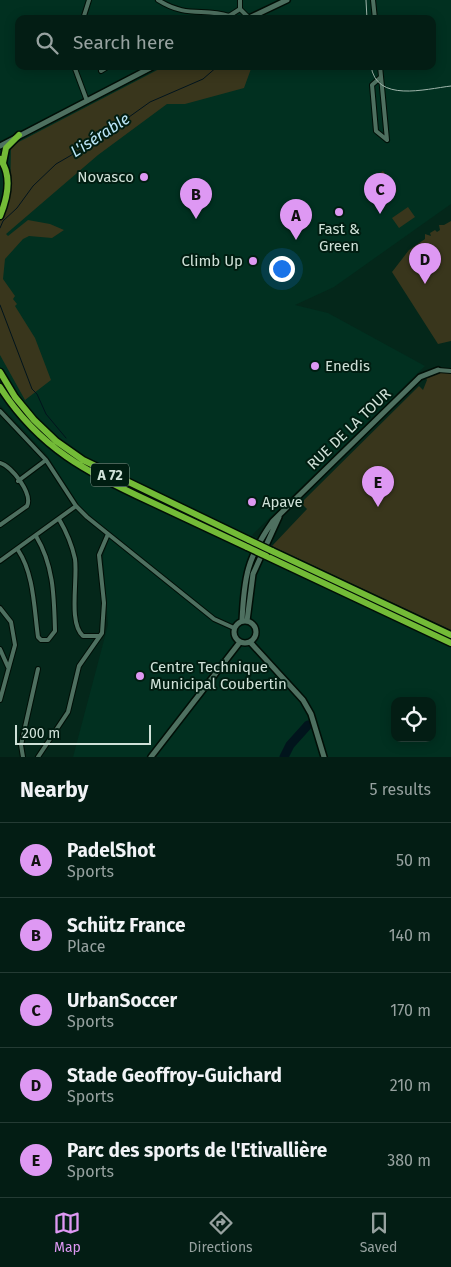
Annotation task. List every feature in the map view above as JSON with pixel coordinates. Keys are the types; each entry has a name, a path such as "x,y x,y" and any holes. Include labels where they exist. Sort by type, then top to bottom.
{"highway":[{"path":"0,216 7,191 7,178 1,161 6,148 19,135"},
{"name":"A 72","path":"0,372 15,397 34,420 56,441 83,460 248,544 266,556 451,642"},
{"name":"A 72","path":"0,387 28,424 73,463 107,481 248,544 272,551 451,635"}],"street":[{"path":"83,15 89,0"},
{"path":"158,0 172,9 208,15"},
{"path":"240,0 240,8 246,15"},
{"path":"254,15 287,0"},
{"path":"373,0 375,15"},
{"path":"231,15 240,8"},
{"path":"75,70 87,101"},
{"path":"0,146 145,70"},
{"path":"380,70 387,140 376,131 372,85 381,77"},
{"path":"438,370 451,371"},
{"name":"RUE DE LA TOUR","path":"245,621 253,574 282,512 420,377 438,370"},
{"path":"0,411 46,460 76,506 214,619 234,628"},
{"path":"18,481 46,460"},
{"path":"0,463 6,465 18,481 28,496 29,502 0,526"},
{"path":"0,561 18,550 76,506"},
{"path":"59,519 70,541 75,560 76,626 83,636 100,636"},
{"path":"38,757 68,712 79,666 100,636 104,603 100,555 108,534"},
{"path":"18,550 26,562 38,637 41,640 48,640 56,631 54,581 48,559 36,536"},
{"path":"0,608 8,616 14,634 15,645 0,700"},
{"path":"234,628 245,621 254,626 256,632 250,642"},
{"path":"234,628 235,638 240,642 250,642 303,700 311,714 324,757"},
{"path":"150,757 240,642"},
{"path":"0,649 8,667"},
{"path":"23,757 21,745 38,669"}],"shaded area":[{"path":"0,0 451,0 451,204 334,287 295,305 328,313 425,366 252,535 451,645 451,757 73,757 108,625 103,556 109,539 78,504 47,455 0,405"},
{"path":"157,70 251,70 244,88 185,104 167,104 98,155 6,234 8,236 28,220 50,224 64,230 52,238 29,236 23,239 5,259 3,279 15,296 13,299 17,304 15,306 35,338 51,380 25,400 0,355 0,217 10,198 11,146"},
{"path":"383,171 397,191 381,202 367,182"},
{"path":"408,207 415,217 399,228 392,218"},
{"path":"451,221 451,341 438,344 392,272 409,250 425,239 425,234 431,236 430,233 440,230 439,225 444,225"},
{"path":"440,373 451,373 451,630 272,546 307,509 303,505 304,500 419,386 423,390 427,380 425,377"}],"waterway":[{"name":"L'isérable","path":"0,228 3,221 17,208 33,186 56,164 94,142 150,102 203,79 213,70"},
{"name":"L'isérable","path":"0,305 32,389 37,394 46,414 66,438"},
{"path":"284,757 290,745 308,725"}],"tram line":[{"path":"366,0 367,15"},
{"path":"372,70 375,78 382,85 392,89 416,91 451,86"}],"place":[{"name":"Novasco","path":"144,177"},
{"name":"Fast & Green","path":"339,212"},
{"name":"UrbanSoccer","path":"380,214"},
{"name":"Schütz France","path":"196,219"},
{"name":"PadelShot","path":"296,240"},
{"name":"Climb Up","path":"253,261"},
{"name":"Stade Geoffroy-Guichard","path":"425,284"},
{"name":"Enedis","path":"315,366"},
{"name":"Apave","path":"252,502"},
{"name":"Parc des sports de l'Etivallière","path":"378,507"},
{"name":"Centre Technique Municipal Coubertin","path":"140,676"}]}
